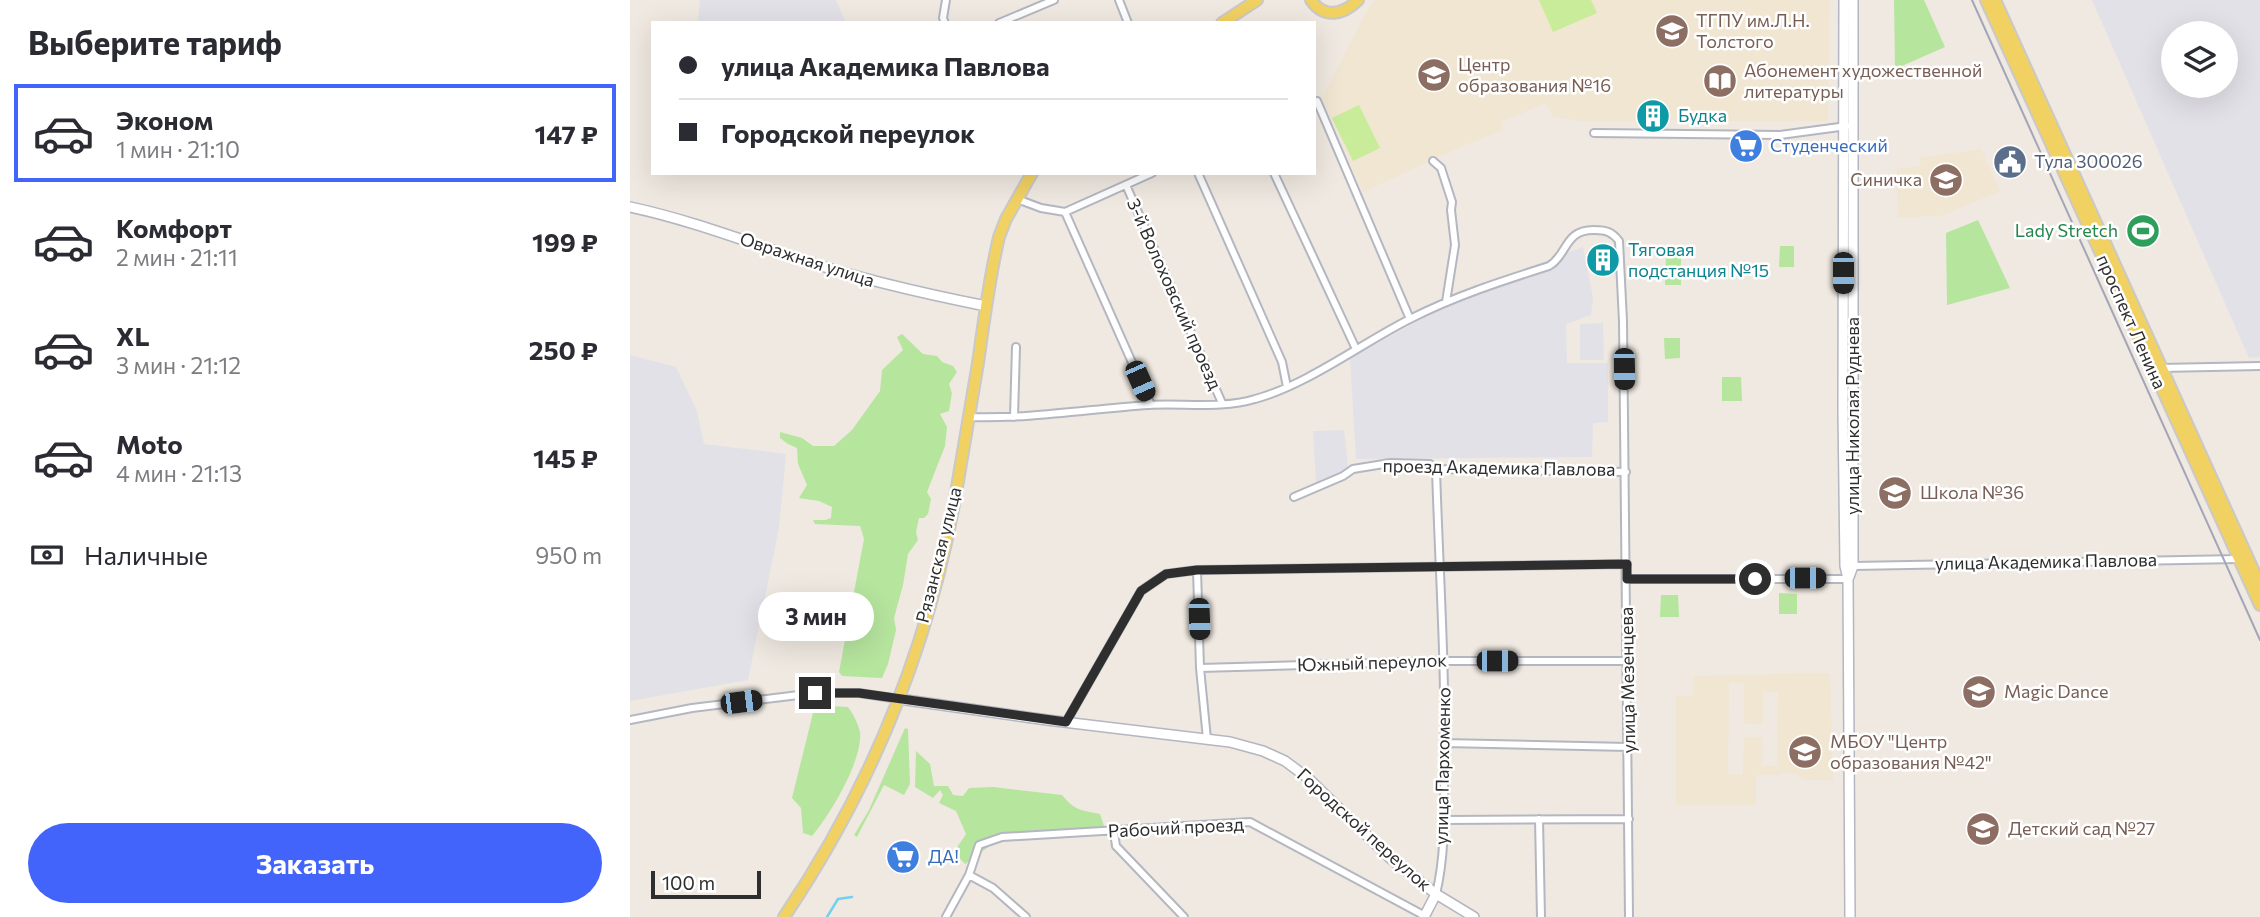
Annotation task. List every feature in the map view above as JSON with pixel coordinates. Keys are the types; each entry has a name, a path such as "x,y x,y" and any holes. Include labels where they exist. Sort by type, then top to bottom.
{"main road":[{"path":"1225,21 1257,0"},
{"path":"1311,0 1317,8 1326,13 1343,12 1358,0"},
{"name":"проспект Ленина","path":"1986,0 2249,559 2260,605"},
{"name":"проспект Ленина","path":"1995,0 2260,585"},
{"name":"Рязанская улица","path":"784,917 841,826 876,755 898,699 935,587 955,495 999,237 1031,175"}],"street":[{"path":"944,21 946,0"},
{"path":"1004,21 1054,0"},
{"path":"1119,0 1127,21"},
{"name":"улица Николая Руднева","path":"1844,0 1853,566 1848,579"},
{"name":"улица Николая Руднева","path":"1850,917 1848,579 1845,566 1843,411 1853,0"},
{"path":"1316,101 1410,319"},
{"path":"1594,132 1780,135 1848,126"},
{"path":"969,417 1000,418 1151,405 1254,400 1287,387 1446,302 1455,245 1452,202 1441,168 1433,161"},
{"path":"1017,199 1041,208 1065,212 1148,175"},
{"path":"1199,175 1282,362 1287,387"},
{"path":"1275,175 1356,349"},
{"name":"3-й Волоховский проезд","path":"1126,185 1222,403"},
{"name":"Овражная улица","path":"630,207 693,223 894,287 986,306"},
{"path":"1065,212 1151,405"},
{"name":"улица Мезенцева","path":"1446,302 1555,263 1564,245 1573,235 1588,230 1604,230 1619,241 1626,472 1629,917"},
{"path":"1014,417 1016,347"},
{"path":"2161,368 2260,366"},
{"name":"проезд Академика Павлова","path":"1294,497 1353,469 1390,463 1430,464 1436,469 1626,472"},
{"name":"улица Пархоменко","path":"1436,469 1445,743 1441,873 1436,894"},
{"name":"улица Академика Павлова","path":"1853,566 2249,559"},
{"path":"1066,722 1141,591 1166,574 1197,570 1627,564"},
{"path":"1197,570 1200,668 1207,739"},
{"path":"1627,579 1848,579"},
{"name":"Южный переулок","path":"1200,668 1444,661 1627,661"},
{"name":"Городской переулок","path":"630,720 692,708 815,693 859,693 1230,742 1263,751 1285,761 1310,779 1378,848 1436,894 1474,917"},
{"path":"1445,743 1629,747"},
{"path":"1539,819 1541,917"},
{"path":"1444,820 1629,819"},
{"name":"Рабочий проезд","path":"969,875 979,845 1002,837 1250,822 1425,916"},
{"path":"1114,832 1116,846 1184,917"},
{"path":"946,917 969,875 993,888 1026,917"},
{"path":"1425,916 1436,894"}],"shaded area":[{"path":"700,0 836,0 845,21 698,21"},
{"path":"1376,0 1830,0 1828,121 1582,121 1553,117 1546,103 1501,122 1503,130 1363,192 1322,98 1370,5"},
{"path":"2092,0 2260,0 2260,357 2249,358"},
{"name":"Синичка","path":"1981,149 2000,191 1941,216 1898,217 1897,169 1921,166 1920,158"},
{"path":"1583,247 1593,298 1591,315 1566,324 1567,363 1608,363 1608,422 1593,423 1592,457 1356,459 1350,358 1492,281"},
{"path":"1603,323 1604,360 1580,360 1580,324"},
{"path":"630,355 676,367 697,411 704,444 786,454 779,528 748,680 630,701"},
{"path":"1344,430 1348,467 1343,473 1316,483 1313,431"},
{"name":"МБОУ \"Центр образования №42\"","path":"1830,673 1833,780 1805,780 1795,774 1783,772 1778,775 1756,775 1756,805 1676,805 1676,696 1694,696 1693,676","holes":["1729,683 1744,683 1744,722 1747,724 1763,724 1763,692 1778,692 1777,766 1762,766 1762,737 1747,737 1744,738 1743,775 1728,774"]}],"green space":[{"path":"1539,0 1591,0 1597,13 1553,32"},
{"path":"1894,0 1924,0 1945,47 1895,69"},
{"path":"1359,105 1380,148 1353,161 1332,118"},
{"path":"1978,220 2010,288 1947,305 1946,233"},
{"path":"1780,246 1794,246 1794,267 1779,267"},
{"path":"1666,256 1681,256 1681,285 1665,285"},
{"path":"902,334 923,354 937,356 942,362 953,366 957,372 949,384 952,393 949,411 940,414 947,427 945,446 927,492 931,499 928,514 919,518 916,532 918,540 908,554 894,618 896,630 882,678 842,676 839,672 864,539 860,526 815,524 813,520 831,518 832,507 819,501 799,498 807,485 798,464 797,448 780,438 780,432 802,438 813,446 834,446 852,430 880,391 882,370 903,350 897,337"},
{"path":"1664,338 1680,338 1680,358 1665,359"},
{"path":"1722,377 1741,377 1742,401 1722,401"},
{"path":"1779,593 1797,594 1797,614 1779,614"},
{"path":"1661,595 1678,595 1679,617 1660,617"},
{"path":"815,705 848,707 860,732 860,744 851,772 836,801 812,836 803,833 801,808 792,798"},
{"path":"905,728 908,729 910,784 904,795 884,785 857,837 854,835 869,810"},
{"path":"916,751 930,764 934,786 948,786 953,795 963,796 969,788 993,787 1062,795 1075,807 1100,814 1106,832 1002,837 965,864 954,852 966,834 956,811 939,803 943,795 940,790 933,798 915,787"}],"waterway":[{"path":"827,917 838,899 852,897"}],"tram line":[{"path":"1972,0 2260,640"}],"place":[{"name":"ТГПУ им.Л.Н. Толстого","path":"1672,31"},
{"name":"Центр образования №16","path":"1434,75"},
{"name":"Абонемент художественной литературы","path":"1720,81"},
{"name":"Будка","path":"1653,116"},
{"name":"Студенческий","path":"1746,146"},
{"name":"Тула 300026","path":"2010,162"},
{"name":"Синичка","path":"1946,180"},
{"name":"Lady Stretch","path":"2143,231"},
{"name":"Тяговая подстанция №15","path":"1603,260"},
{"name":"Школа №36","path":"1895,493"},
{"name":"Magic Dance","path":"1979,692"},
{"name":"МБОУ \"Центр образования №42\"","path":"1805,752"},
{"name":"Детский сад №27","path":"1983,829"},
{"name":"ДА!","path":"903,857"}],"route":[{"path":"815,693 859,693 1066,722 1141,591 1166,574 1197,570 1627,564 1627,579 1755,579"}]}
